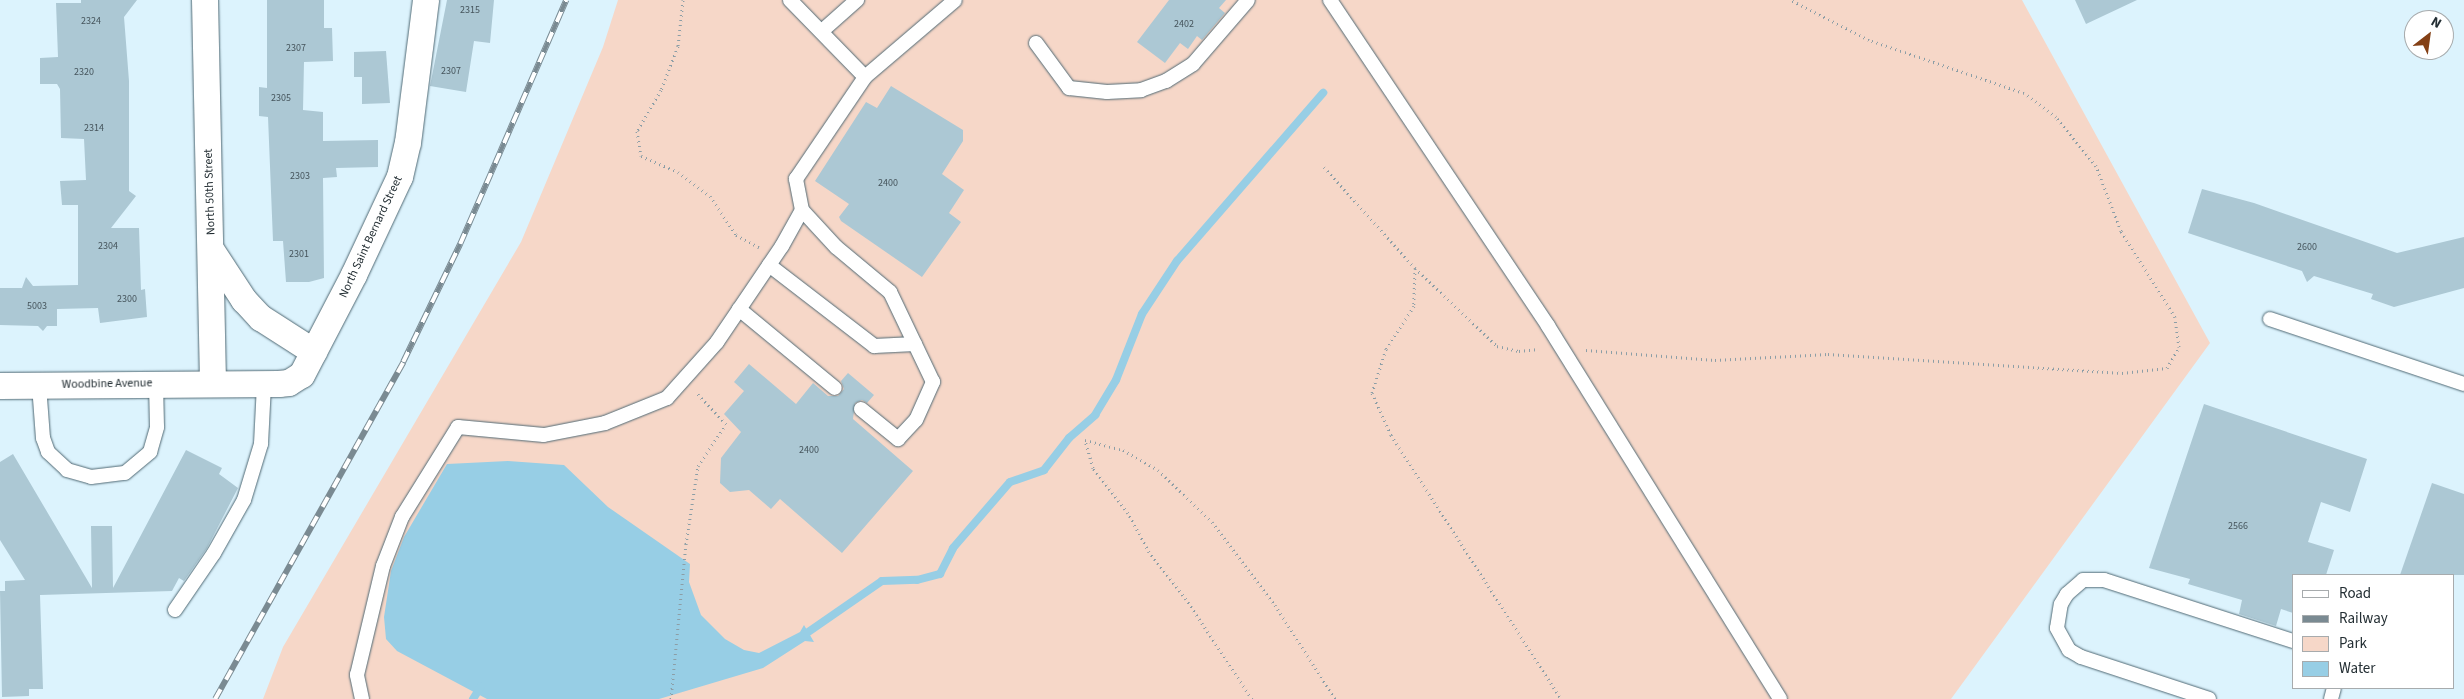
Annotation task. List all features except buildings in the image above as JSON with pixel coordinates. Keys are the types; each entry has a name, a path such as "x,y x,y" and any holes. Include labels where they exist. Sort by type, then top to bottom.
{"street":[{"name":"North 50th Street","path":"205,0 212,251 213,384"},
{"name":"North Saint Bernard Street","path":"213,384 289,383 297,379 314,352 400,177 408,143 426,0"},
{"path":"212,251 255,312 276,329 314,352"},
{"name":"Woodbine Avenue","path":"0,386 213,384"}],"lane":[{"path":"790,0 865,77"},
{"path":"822,31 857,0"},
{"path":"861,409 898,439 916,420 933,382 890,292 836,247 802,210 796,180 865,77 955,0"},
{"path":"1036,43 1069,88 1107,92 1141,90 1166,81 1193,64 1248,0"},
{"path":"1330,0 1548,326 1559,348 1780,699"},
{"path":"362,699 357,674 382,566 402,517 458,427 544,435 605,423 667,398 717,342 782,246 802,210"},
{"path":"769,265 874,346 915,344"},
{"path":"739,309 835,388"},
{"path":"2270,319 2464,384"},
{"path":"39,385 43,438 48,452 67,470 91,477 125,473 150,452 157,428 156,384"},
{"path":"175,610 214,553 244,500 261,444 264,384"},
{"path":"2209,699 2081,657 2069,650 2060,639 2057,628 2061,604 2067,594 2083,580 2104,580 2292,641"}],"path":[{"path":"683,0 678,46 661,90 637,131 641,156 678,172 710,196 736,235 758,248 782,246"},
{"path":"1324,167 1416,268 1498,346 1518,351 1559,348 1715,360 1828,354 2122,373 2168,368 2179,347 2176,317 2121,231 2096,166 2056,117 2024,93 1869,40 1791,0"},
{"path":"1416,268 1414,306 1386,348 1372,393 1391,435 1561,699"},
{"path":"671,699 686,544 698,466 726,424 684,379"},
{"path":"1252,699 1186,599 1149,552 1128,513 1093,468 1085,440 1123,450 1158,470 1212,522 1275,604 1335,699"}],"green space":[{"path":"618,0 2022,0 2210,343 1951,699 263,699 283,647 521,242 603,47"}],"water":[{"path":"508,461 564,465 608,507 690,564 689,582 701,615 725,639 744,650 759,653 800,632 804,625 814,642 805,641 763,668 659,699 487,699 397,651 386,639 384,617 391,571 404,537 447,464"}],"waterway":[{"path":"801,637 882,581 917,580 940,574 953,548 1010,482 1044,470 1069,438 1095,415 1116,380 1142,314 1177,261 1323,93"},
{"path":"473,699 481,686"}],"railway":[{"path":"215,699 403,362 460,244 566,0"}]}
